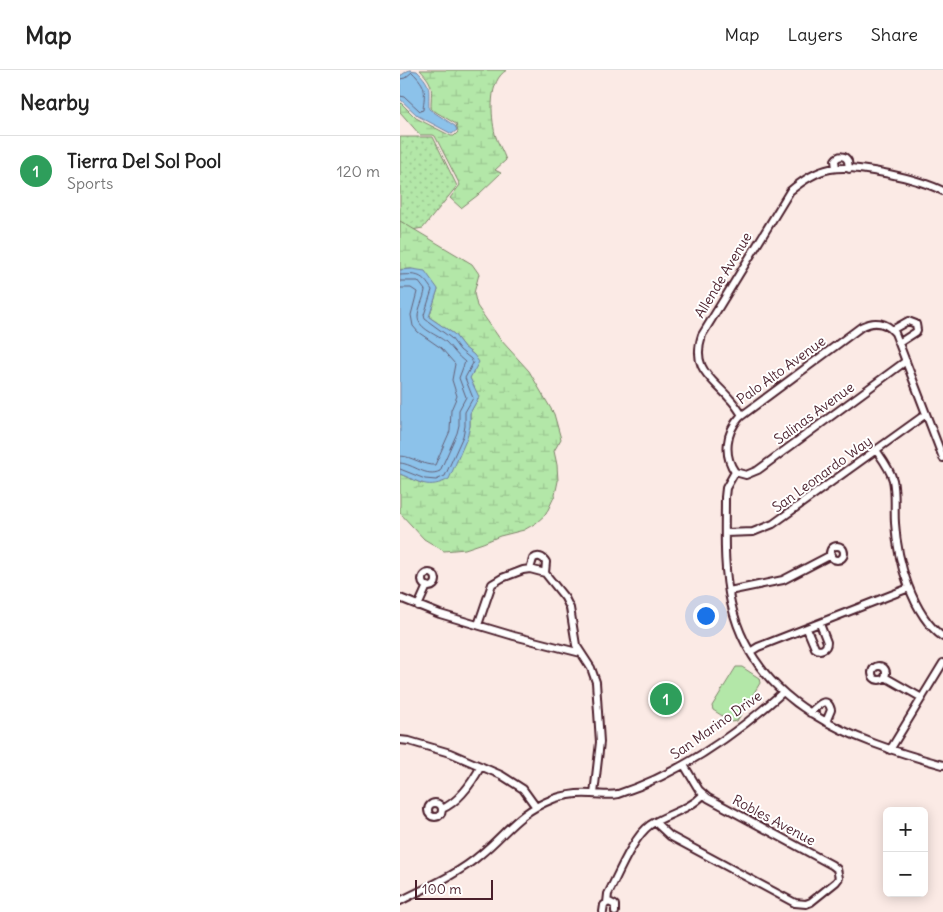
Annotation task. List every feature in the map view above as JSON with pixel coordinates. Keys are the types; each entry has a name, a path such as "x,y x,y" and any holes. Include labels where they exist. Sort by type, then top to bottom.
{"street":[{"name":"Allende Avenue","path":"836,168 835,160 840,156 846,158 849,168"},
{"name":"Allende Avenue","path":"742,414 730,398 705,373 699,356 699,348 702,335 790,191 811,176 822,171 849,168 906,178 943,191"},
{"path":"899,342 916,332 916,324 914,322 908,321 892,330 899,342 942,451 943,458"},
{"name":"Palo Alto Avenue","path":"735,472 729,458 728,442 733,426 742,414 861,327 875,322 886,325 892,330"},
{"name":"Salinas Avenue","path":"735,472 746,475 758,470 906,361"},
{"name":"San Leonardo Way","path":"725,533 753,532 773,524 926,414"},
{"path":"876,450 892,478 895,491 894,520 898,546 901,565 909,588 931,626 943,638"},
{"path":"735,472 726,488 725,533 729,591 734,615 750,652 771,682 782,693 826,722 890,750 943,765"},
{"path":"729,591 783,580 831,555"},
{"path":"530,569 533,559 536,557 542,558 546,562 545,573"},
{"path":"478,625 492,584 523,570 530,569 545,573 569,604 576,645 591,668 596,682 600,742 594,794"},
{"path":"418,606 427,586"},
{"path":"750,652 758,647 909,588"},
{"path":"400,598 418,606 514,636 581,653"},
{"path":"807,629 815,648 823,650 827,642 820,624"},
{"path":"890,750 943,663"},
{"path":"885,676 922,698"},
{"name":"San Marino Drive","path":"400,901 467,865 480,856 520,817 536,807 566,796 594,794 611,796 684,765 761,712 782,693"},
{"path":"810,713 820,703 829,704 831,710 826,722"},
{"path":"400,740 436,748 501,775 517,784 529,796 536,807"},
{"name":"Robles Avenue","path":"655,822 662,831 670,836 794,903 806,904 824,892 838,878 837,869 703,795 684,765"},
{"path":"442,808 451,805 457,799 468,787 481,766"},
{"path":"603,912 608,894 640,835 655,822 689,806 703,795"},
{"path":"607,903 615,905 615,912"}],"green space":[{"path":"420,70 507,70 497,82 492,99 495,134 506,160 495,170 501,173 461,208 450,198 460,185 435,136 420,135 400,112 400,102 416,118 451,136 458,132 456,124 431,109 430,84"},
{"path":"400,137 433,137 457,186 423,228 400,232"},
{"path":"400,221 472,264 479,274 474,293 477,306 500,339 529,371 554,414 561,439 554,451 558,481 555,495 546,514 524,530 500,536 465,549 444,551 424,539 400,513 400,474 423,484 464,444 470,426 470,413 478,398 470,378 474,355 464,347 454,334 429,317 438,289 412,269 400,270"},
{"path":"736,667 742,667 759,678 760,683 737,721 732,722 713,710 712,706"}],"water":[{"path":"409,70 417,71 428,85 429,109 455,126 457,130 452,134 418,116 400,99 400,76"},
{"path":"400,270 425,271 438,289 429,317 454,334 479,362 470,378 479,397 470,413 470,426 467,438 449,479 435,484 424,484 400,474"}],"place":[{"name":"Tierra Del Sol Pool","path":"666,699"}]}
